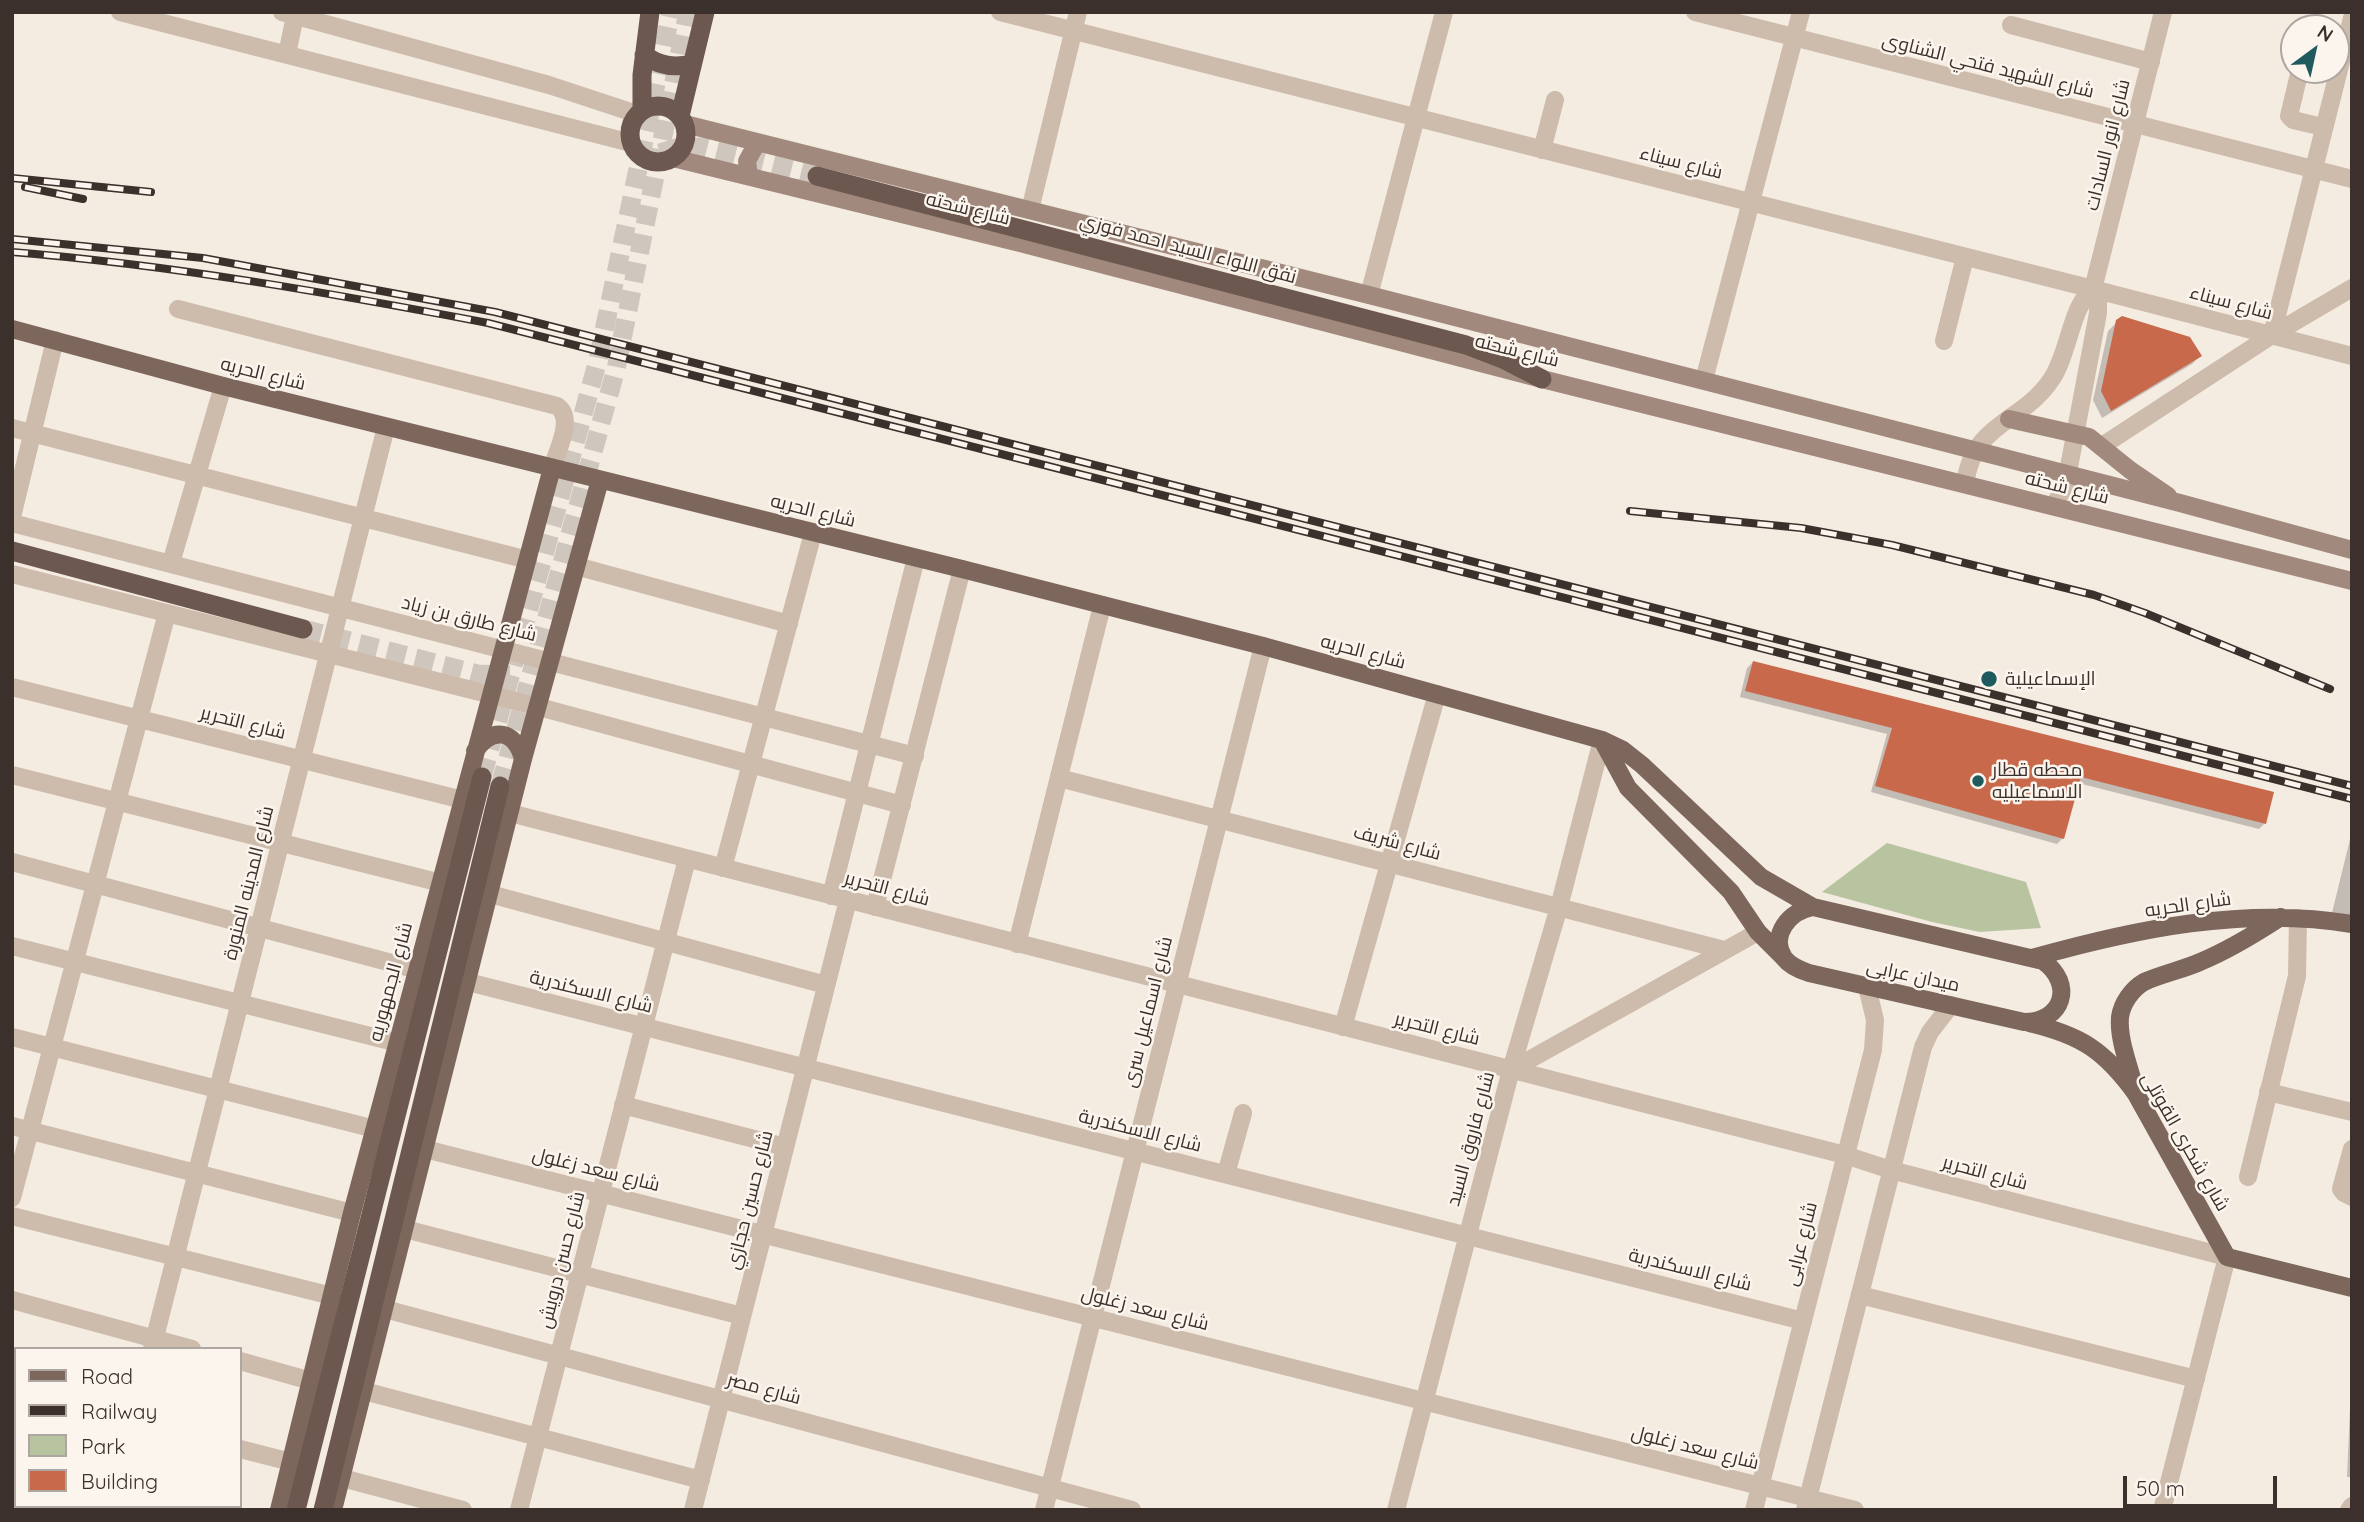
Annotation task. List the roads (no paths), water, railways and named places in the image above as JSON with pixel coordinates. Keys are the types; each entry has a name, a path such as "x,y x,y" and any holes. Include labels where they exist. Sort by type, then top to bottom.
{"highway":[{"path":"640,112 650,12"},
{"path":"682,120 662,106 649,107 640,112 631,126 631,143 634,149 645,159 659,162 673,158 685,144 682,120 705,12"},
{"path":"644,55 652,61 668,66 692,64"},
{"name":"نفق اللواء السيد احمد فوزي","path":"817,176 1466,345 1505,360 1542,379"},
{"path":"12,551 303,629"},
{"name":"شارع الجمهوريه","path":"296,1510 482,777"},
{"path":"323,1510 500,786"}],"main road":[{"name":"شارع شحته","path":"682,120 757,142 1704,380 2352,550"},
{"path":"748,176 747,161 757,142"},
{"name":"شارع شحته","path":"673,158 2352,581"},
{"name":"شارع الحريه","path":"12,329 223,386 1263,646 1602,740 1623,750 1642,765 1762,877 1813,907"},
{"path":"2008,419 2089,437 2130,470 2180,503"},
{"name":"شارع الجمهوريه","path":"279,1510 352,1213 552,468"},
{"path":"333,1510 523,759 600,480"},
{"path":"475,751 483,740 496,734 510,737 520,746 523,759"},
{"path":"1602,740 1628,788 1731,892 1758,932 1783,957"},
{"path":"1783,957 1780,940 1785,924 1796,912 1813,907 2043,961 2053,968 2059,977 2062,989 2060,1000 2055,1010 2046,1018 2024,1022"},
{"path":"2136,1094 2120,1018 2124,1003 2132,991 2144,983 2231,948 2289,918"},
{"name":"شارع الحريه","path":"2032,958 2075,946 2205,921 2289,918 2352,924"},
{"name":"ميدان عرابى","path":"1783,957 1788,963 1809,973 2024,1022"},
{"name":"شارع شكرى القوتلى","path":"2024,1022 2060,1031 2082,1041 2104,1056 2122,1074 2136,1094 2227,1257"},
{"name":"شارع التحرير","path":"2227,1257 2352,1288"}],"street":[{"path":"120,12 631,143"},
{"name":"شارع سيناء","path":"1000,12 2352,356"},
{"path":"1030,210 1078,12"},
{"path":"1369,295 1444,12"},
{"name":"شارع الشهيد فتحي الشناوى","path":"1695,12 2352,179"},
{"path":"1704,380 1801,12"},
{"name":"شارع انور السادات","path":"1965,484 1974,452 1989,433 2034,402 2053,378 2066,351 2081,302 2093,289 2164,12"},
{"path":"287,54 289,14 640,112"},
{"path":"2272,335 2352,18"},
{"path":"2011,25 2151,62"},
{"path":"2297,84 2289,116 2293,120 2323,127"},
{"path":"1542,150 1555,100"},
{"path":"1944,341 1965,257"},
{"path":"2102,446 2272,335 2352,288"},
{"name":"شارع انور السادات","path":"2054,506 2063,492 2068,475 2098,313 2098,300 2093,289"},
{"path":"178,309 557,406 562,410 566,421 552,468"},
{"path":"12,517 55,340"},
{"path":"170,564 223,386"},
{"name":"شارع المدينه المنورة","path":"154,1344 386,427"},
{"path":"12,428 527,560"},
{"name":"شارع طارق بن زياد","path":"12,523 915,755"},
{"path":"723,868 813,533"},
{"name":"شارع حسين حجازي","path":"694,1510 826,985 856,794 916,558"},
{"path":"576,566 789,624"},
{"path":"876,907 962,569"},
{"path":"12,574 539,707 902,805"},
{"path":"1017,944 1102,606"},
{"path":"12,1198 21,1129 52,1048 167,613"},
{"name":"شارع اسماعيل سرى","path":"1044,1510 1263,646"},
{"name":"شارع التحرير","path":"12,687 463,800"},
{"path":"1343,1027 1437,694"},
{"name":"شارع فاروق السيد","path":"1396,1510 1511,1070 1559,907 1602,740"},
{"path":"12,775 441,883"},
{"name":"شارع شريف","path":"1059,778 1724,950"},
{"name":"شارع التحرير","path":"510,813 1845,1155 1891,1170 2227,1257"},
{"name":"شارع حسن درويش","path":"519,1510 687,859"},
{"path":"12,862 418,970"},
{"path":"490,894 826,985"},
{"path":"2248,1177 2297,976 2289,918"},
{"path":"1511,1070 1758,932"},
{"path":"12,946 398,1043"},
{"name":"شارع الاسكندرية","path":"467,982 1803,1321"},
{"name":"شارع عرابى","path":"1754,1510 1873,1051 1875,1020 1867,987"},
{"path":"1807,1504 1923,1047 1930,1032 1951,1005"},
{"path":"12,1037 375,1129"},
{"path":"2268,1093 2352,1112"},
{"path":"624,1105 785,1147"},
{"path":"1226,1174 1243,1113"},
{"path":"21,1129 352,1213"},
{"name":"شارع سعد زغلول","path":"425,1149 1760,1486 1807,1504 1855,1510"},
{"path":"2352,1149 2341,1189 2344,1194 2352,1197"},
{"path":"12,1216 332,1296"},
{"path":"405,1229 743,1316"},
{"path":"2162,1510 2227,1257"},
{"path":"1860,1295 2196,1379"},
{"path":"12,1300 154,1344 177,1347"},
{"name":"شارع مصر","path":"385,1309 1132,1510"},
{"path":"242,1363 311,1381"},
{"path":"364,1391 701,1480"},
{"path":"242,1450 291,1462"},
{"path":"342,1478 463,1510"}],"tunnel":[{"path":"482,777 597,364 671,12"},
{"path":"500,786 616,369 688,12"},
{"path":"660,153 676,148 702,147 817,176"},
{"path":"303,629 477,674 510,675"}],"railway":[{"path":"12,178 151,192"},
{"path":"25,187 83,199"},
{"path":"12,239 203,258 495,312 2352,786"},
{"path":"12,252 132,264 251,281 488,323 2352,799"},
{"path":"1630,511 1801,528 1892,545 2094,595 2145,613 2330,689"}],"place":[{"name":"الإسماعيلية","path":"1989,679"},
{"name":"محطه قطار الاسماعيليه","path":"1978,781"}]}
